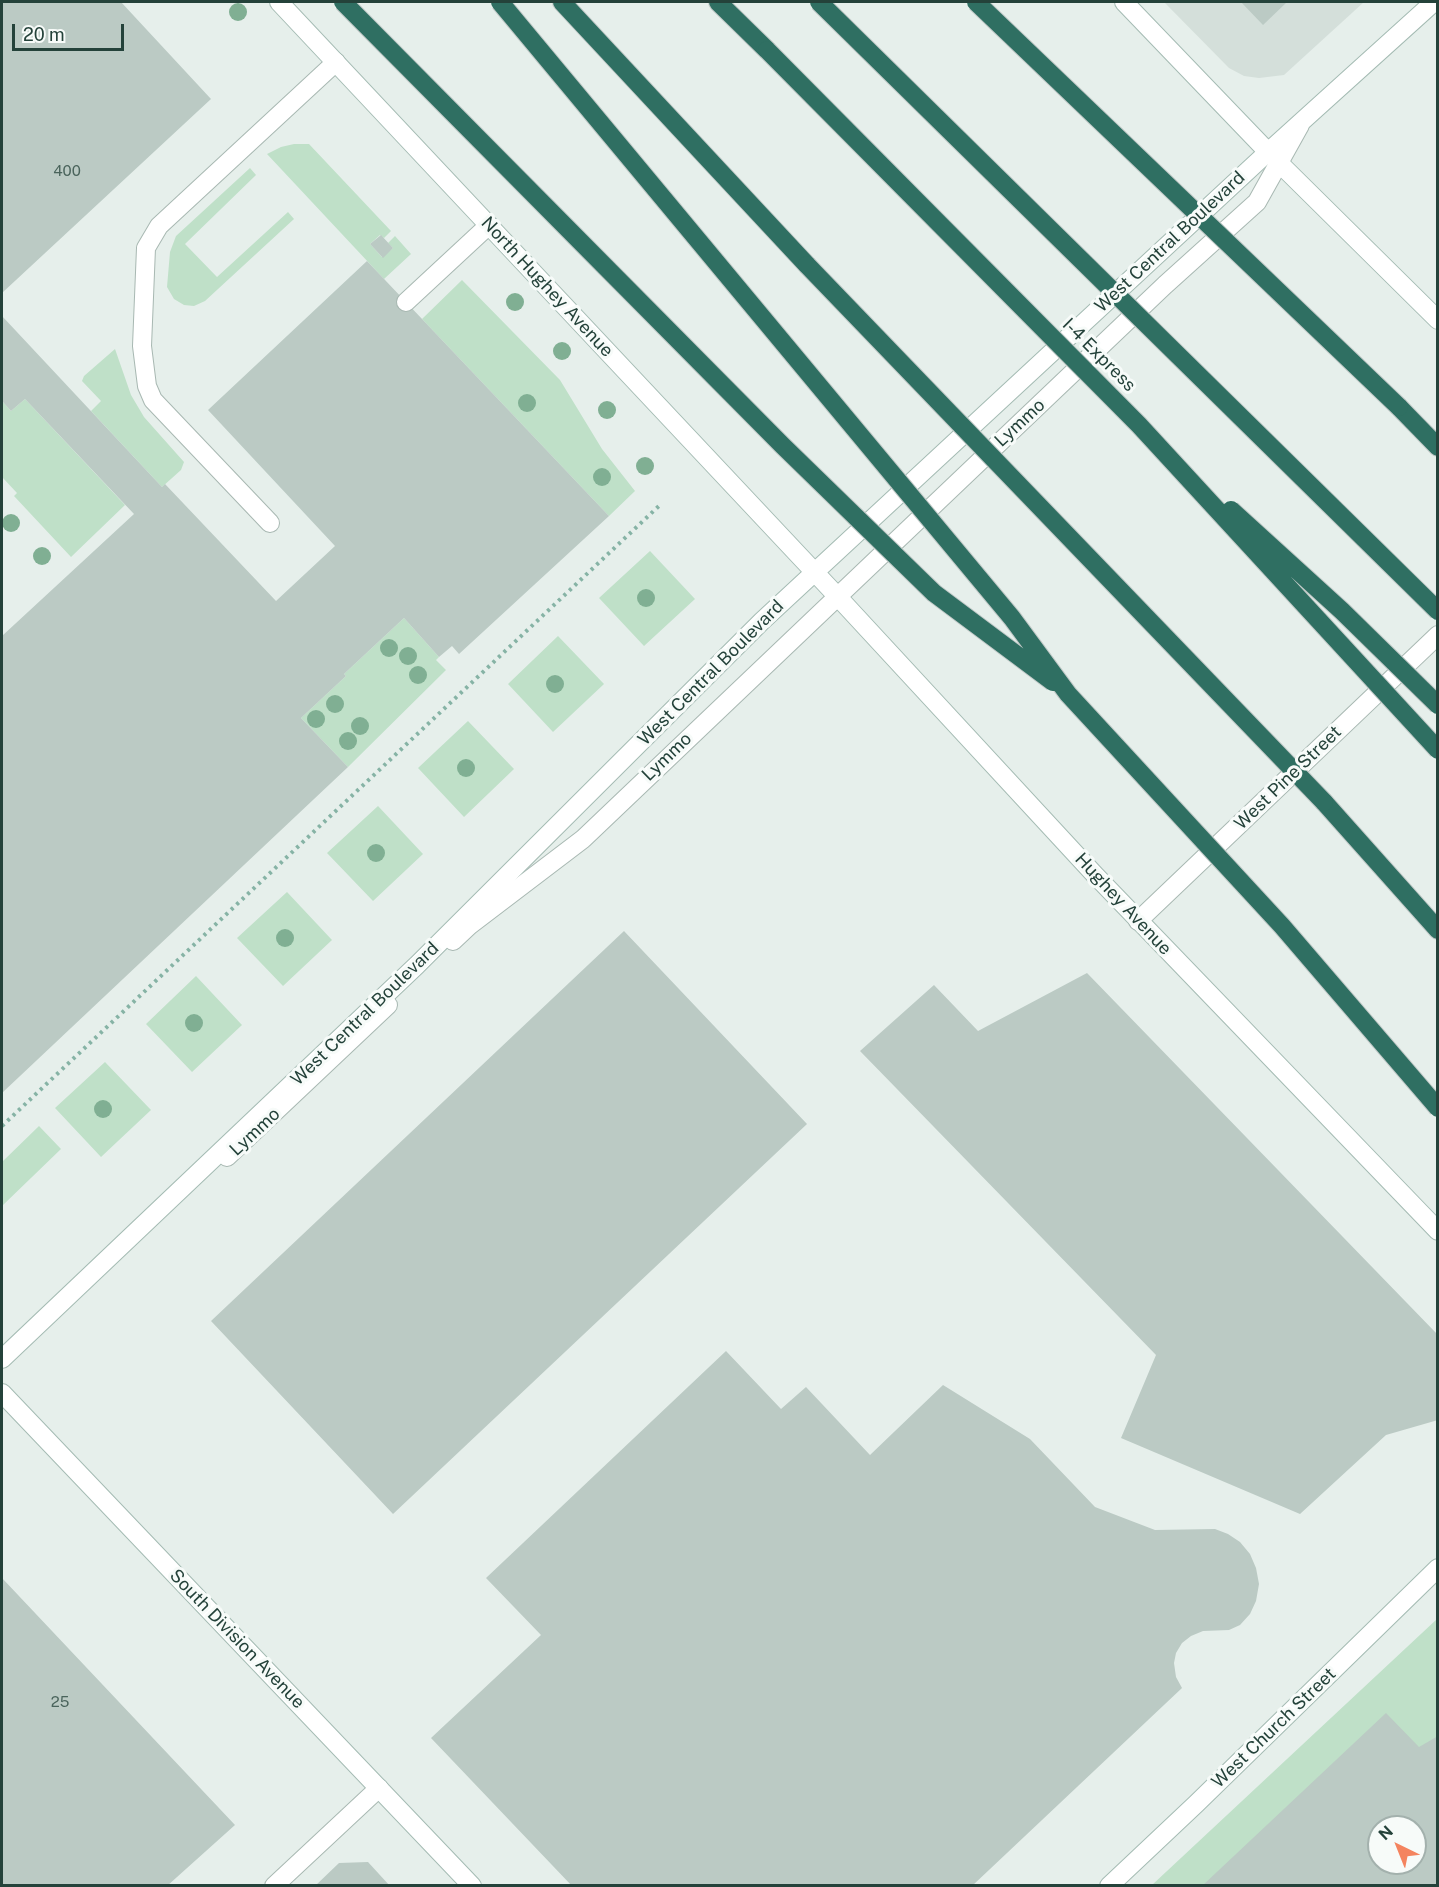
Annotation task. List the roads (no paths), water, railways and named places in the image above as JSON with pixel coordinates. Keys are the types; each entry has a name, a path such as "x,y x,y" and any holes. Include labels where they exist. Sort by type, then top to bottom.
{"highway":[{"path":"343,2 783,446 934,593 1068,694"},
{"path":"500,2 1012,618 1068,694 1282,926 1437,1108"},
{"path":"562,2 815,274 1324,802 1437,930"},
{"name":"I-4 Express","path":"718,2 1139,425 1437,750"},
{"path":"819,2 1437,611"},
{"path":"975,2 1399,407 1437,447"},
{"path":"1139,425 1341,611 1437,705"}],"street":[{"name":"North Hughey Avenue","path":"279,2 814,572"},
{"path":"1124,2 1273,157 1437,320"},
{"name":"Lymmo","path":"2,1371 48,1324 344,1047 470,925 582,839 1148,301 1257,202 1273,157 1305,118 1434,2"},
{"path":"270,523 153,399 147,386 142,346 146,248 159,226 336,62"},
{"name":"West Central Boulevard","path":"2,1359 417,965 762,621 1273,157"},
{"path":"406,302 489,225"},
{"name":"Hughey Avenue","path":"814,572 1138,921 1437,1231"},
{"name":"West Pine Street","path":"1138,921 1437,635"},
{"name":"South Division Avenue","path":"2,1393 472,1886"},
{"name":"West Church Street","path":"1109,1886 1437,1568"},
{"path":"274,1886 378,1788"}]}
